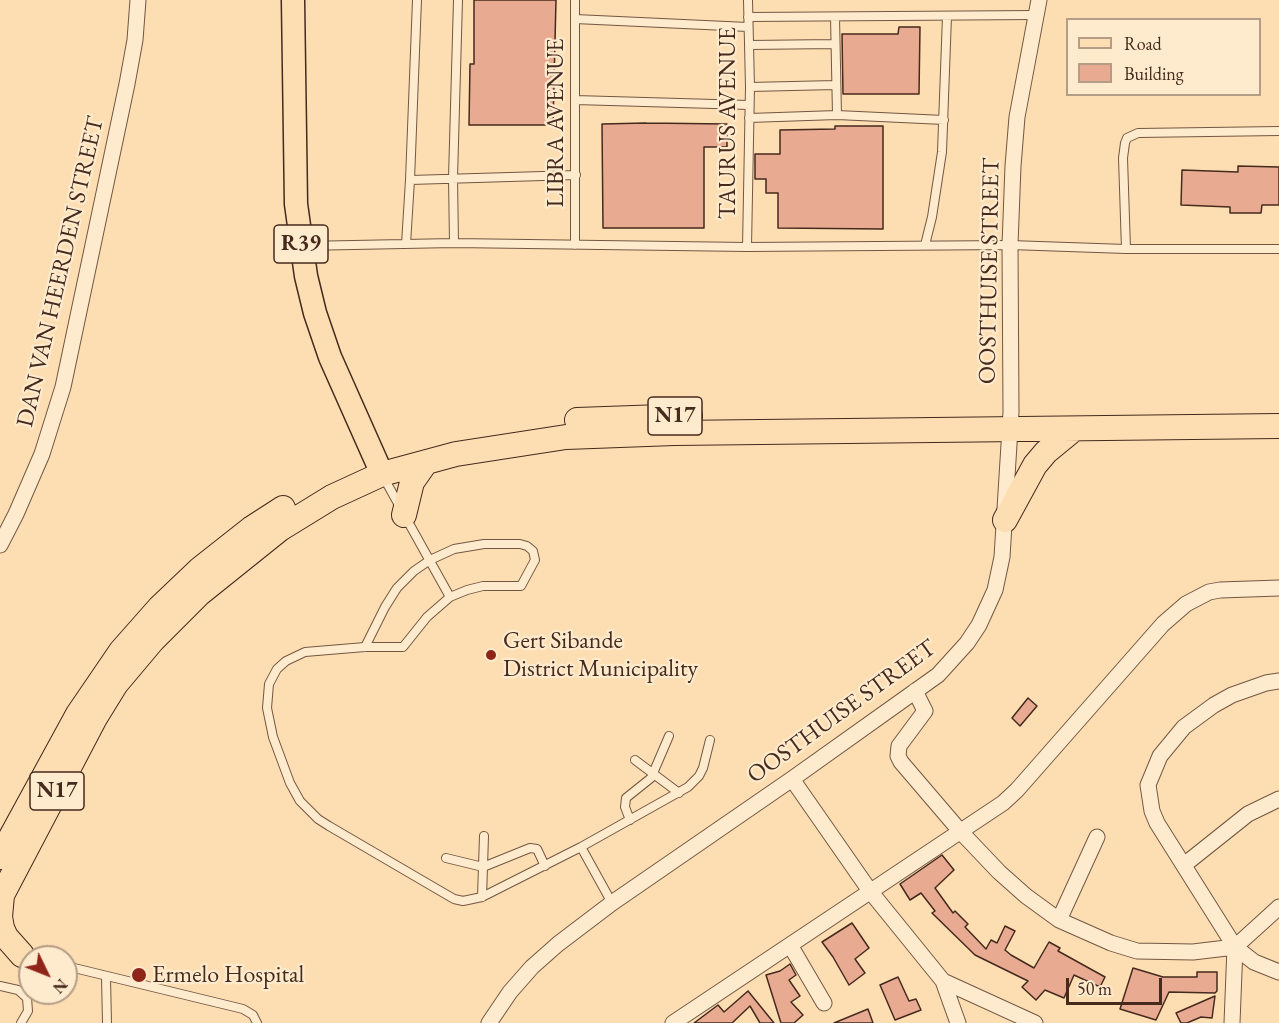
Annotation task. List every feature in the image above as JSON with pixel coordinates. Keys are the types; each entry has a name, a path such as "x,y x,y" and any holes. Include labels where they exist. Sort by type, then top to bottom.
{"highway":[{"name":"N17","path":"1,897 106,700 153,640 199,594 280,528 378,467 426,462 456,454 566,437 1176,414 1279,413"},
{"name":"N17","path":"0,857 56,753 92,692 121,651 159,608 200,569 252,528 332,479 378,467 464,437 564,421 655,416 1011,420 1074,429 1279,426"},
{"path":"1005,520 1035,465 1046,452 1074,429"},
{"path":"404,514 412,482 426,462"},
{"path":"1,897 2,928 18,951"}],"main road":[{"name":"R39","path":"292,0 296,204 306,276 315,313 330,357 378,467"}],"street":[{"name":"DAN VAN HEERDEN STREET","path":"0,545 42,454 63,387 127,84 135,40 138,0"},
{"name":"OOSTHUISE STREET","path":"489,1023 510,992 532,967 558,944 612,903 938,675 979,625 995,590 1002,557 1011,420 1010,245 1017,117 1037,8"},
{"path":"673,1023 1003,803 1163,624 1186,604 1209,592 1220,590 1279,588"},
{"path":"1279,681 1245,690 1214,705 1184,727 1160,756 1148,785 1152,812 1235,947 1254,962 1279,972"},
{"path":"915,691 924,705 925,714 901,742 898,756 905,768 999,872 1026,896 1059,920 1111,943 1137,951 1193,952 1235,947 1279,907"},
{"path":"792,779 870,891 943,981 958,1023"},
{"path":"1184,865 1248,814 1279,799"},
{"path":"1059,920 1097,837"},
{"path":"790,945 824,1003"},
{"path":"1232,1023 1235,947"},
{"path":"943,981 1035,1023"}],"lane":[{"path":"406,244 417,0"},
{"path":"454,243 453,178 458,0"},
{"name":"LIBRA AVENUE","path":"575,0 575,245"},
{"name":"TAURUS AVENUE","path":"747,247 750,87 748,0"},
{"path":"748,17 947,16 1037,8"},
{"path":"835,16 837,115"},
{"path":"925,244 939,174 944,120 947,16"},
{"path":"575,19 748,27"},
{"path":"749,45 834,44"},
{"path":"750,87 835,85"},
{"path":"575,100 749,105"},
{"path":"749,118 837,115 944,120"},
{"path":"1126,249 1123,158 1128,138 1138,133 1279,131"},
{"path":"410,180 576,175"},
{"path":"302,246 454,243 747,247 925,244 1126,249 1279,249"},
{"path":"378,467 450,597"},
{"path":"365,647 385,606 397,588 414,571 430,560 464,547 490,544 520,544 530,548 534,553 535,560 521,586 483,586 450,597 427,618 403,647 365,647 305,652 286,661 272,676 269,684 267,708 277,751 300,801 310,812 337,831 444,894 463,901 482,897 545,866 679,793 699,776 710,740"},
{"path":"630,820 625,807 626,798 654,774 669,736"},
{"path":"635,760 679,793"},
{"path":"482,897 484,837"},
{"path":"446,858 483,867 530,848 537,849 545,866"},
{"path":"581,848 612,903"},
{"path":"78,969 243,1010 253,1015 257,1023"},
{"path":"106,977 107,1023"},
{"path":"0,986 18,990 26,995 29,1002 28,1011 21,1023"}],"building":[{"path":"474,0 556,0 553,125 469,125 470,64 474,64"},
{"path":"899,27 920,27 919,94 843,94 842,34 898,34"},
{"path":"602,124 727,124 727,147 704,147 704,228 603,228"},
{"path":"835,126 883,126 883,229 778,228 778,193 766,193 766,179 755,179 755,154 780,154 780,130 835,129"},
{"path":"1238,166 1279,167 1279,205 1262,205 1261,213 1230,213 1230,207 1181,205 1182,170 1238,172"},
{"path":"1028,698 1037,706 1020,726 1012,718"},
{"path":"942,855 954,870 935,888 953,913 955,911 968,924 965,927 986,949 991,940 997,943 1005,926 1015,931 1005,950 1011,955 1034,968 1049,942 1060,948 1058,951 1105,977 1100,987 1074,975 1064,998 1045,990 1036,1000 1022,987 1028,981 975,955 932,913 935,911 921,893 910,900 900,884"},
{"path":"852,923 869,948 855,959 865,973 849,985 822,942"},
{"path":"790,964 796,975 789,980 800,996 791,1002 803,1015 794,1023 781,1023 766,975 780,971"},
{"path":"1133,968 1163,977 1197,977 1197,972 1217,972 1217,991 1215,993 1169,992 1156,1020 1120,1009"},
{"path":"898,977 909,1001 916,999 921,1010 895,1020 880,985"},
{"path":"748,991 774,1023 760,1023 750,1006 732,1023 694,1023 718,1005 724,1012"},
{"path":"1215,996 1212,1018 1201,1017 1181,1023 1176,1013"},
{"path":"868,1009 873,1023 834,1023"}],"place":[{"name":"Gert Sibande District Municipality","path":"491,655"},
{"name":"Ermelo Hospital","path":"139,975"}]}
